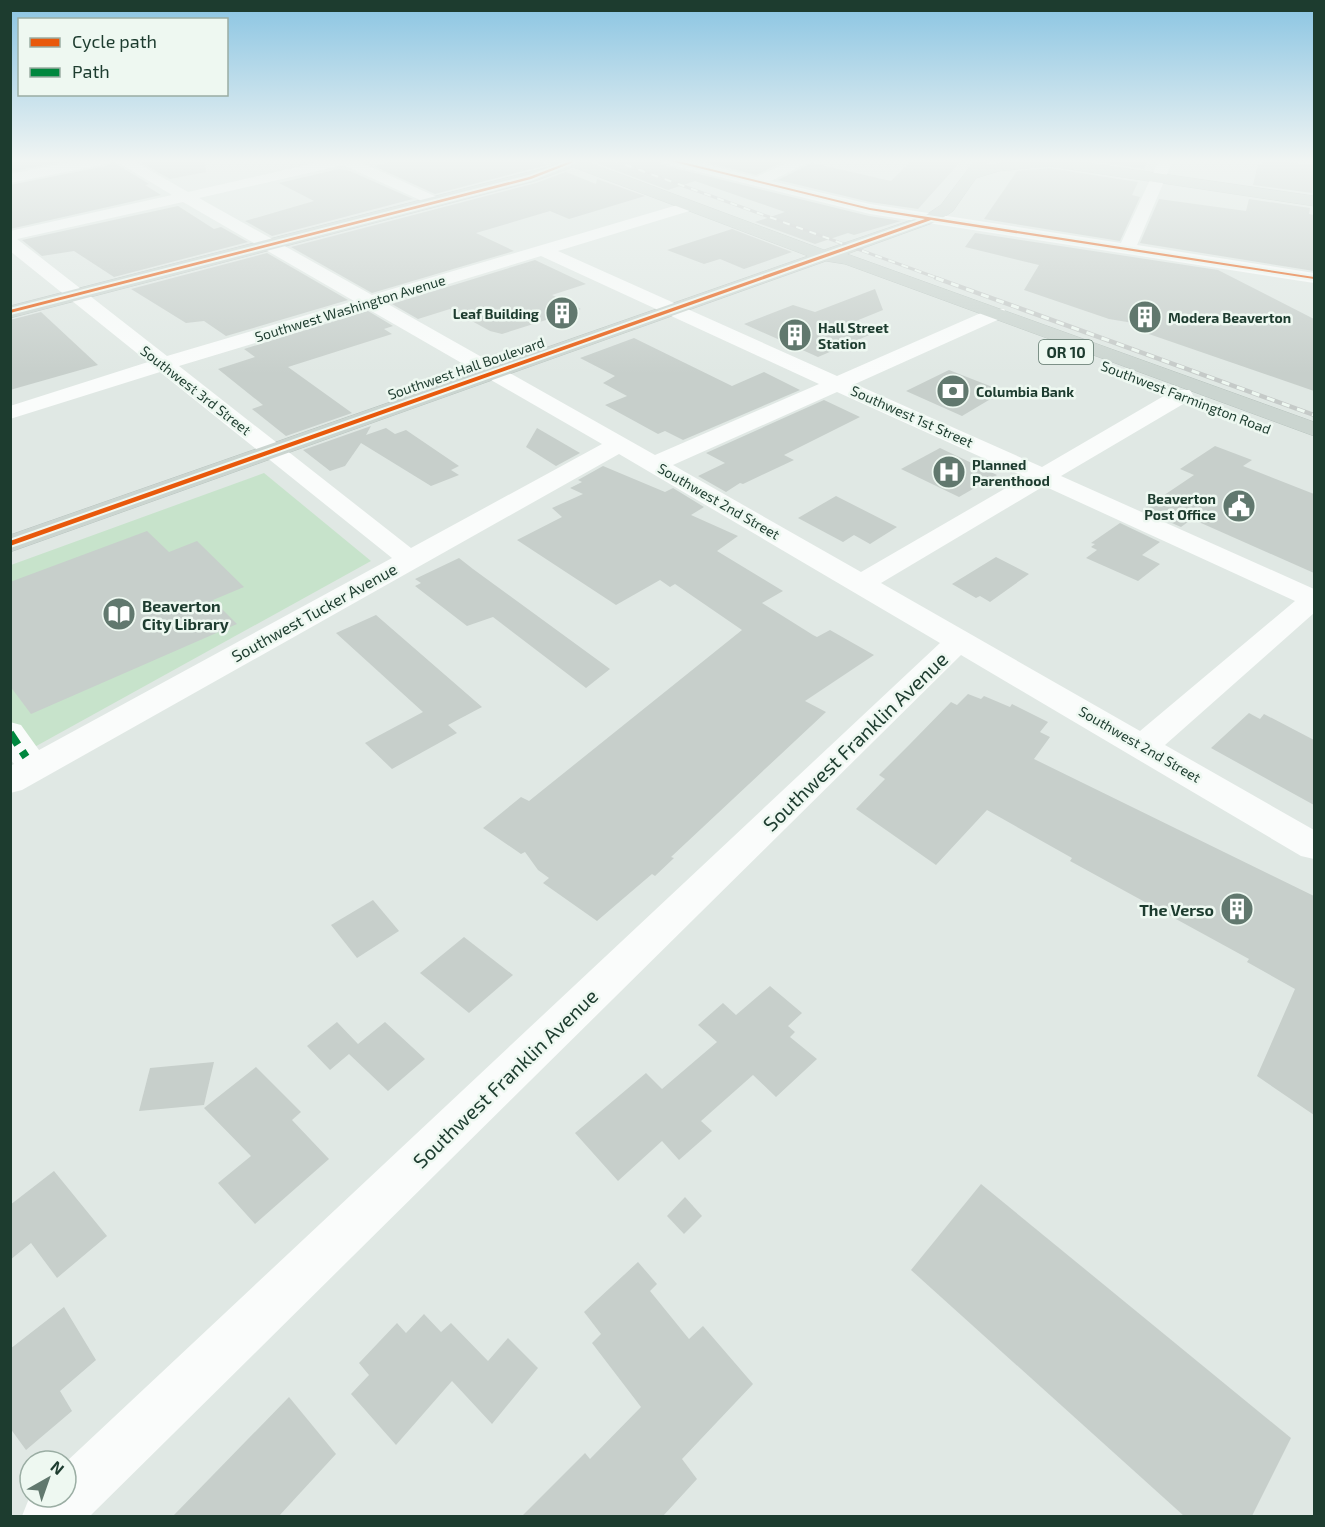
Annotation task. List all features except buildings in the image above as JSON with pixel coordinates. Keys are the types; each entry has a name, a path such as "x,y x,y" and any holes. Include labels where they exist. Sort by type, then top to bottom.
{"main road":[{"path":"10,312 324,231"},
{"name":"Southwest Farmington Road","path":"758,231 824,256 833,265 1314,429"},
{"name":"Southwest Hall Boulevard","path":"10,544 894,231"},
{"name":"Southwest Farmington Road","path":"988,316 1314,447"}],"street":[{"path":"10,236 32,231"},
{"name":"Southwest 2nd Street","path":"248,231 1144,745 1314,846"},
{"name":"Southwest Washington Avenue","path":"10,412 604,231"},
{"path":"1015,231 1314,278"},
{"path":"1127,249 1135,231"},
{"name":"Southwest 3rd Street","path":"10,242 409,559"},
{"name":"Southwest 1st Street","path":"541,250 1314,599"},
{"path":"1273,272 1282,283 1304,294"},
{"path":"655,464 988,316"},
{"path":"862,583 1182,395"},
{"name":"Southwest Tucker Avenue","path":"16,757 160,697 619,444"},
{"path":"1144,745 1314,599"},
{"name":"Southwest Franklin Avenue","path":"50,1516 960,640"}],"green space":[{"path":"264,473 371,561 11,760 11,565"}],"railway":[{"path":"808,231 940,279"},
{"path":"936,278 1314,415"}],"marked path":[{"path":"10,733 26,757"}],"cycle path":[{"path":"10,312 323,231"},
{"path":"10,544 894,231"},
{"path":"1013,231 1314,278"}],"place":[{"name":"Leaf Building","path":"562,313"},
{"name":"Modera Beaverton","path":"1145,317"},
{"name":"Hall Street Station","path":"795,335"},
{"name":"Columbia Bank","path":"953,391"},
{"name":"Planned Parenthood","path":"949,472"},
{"name":"Beaverton Post Office","path":"1239,506"},
{"name":"Beaverton City Library","path":"119,614"},
{"name":"The Verso","path":"1237,909"}]}
